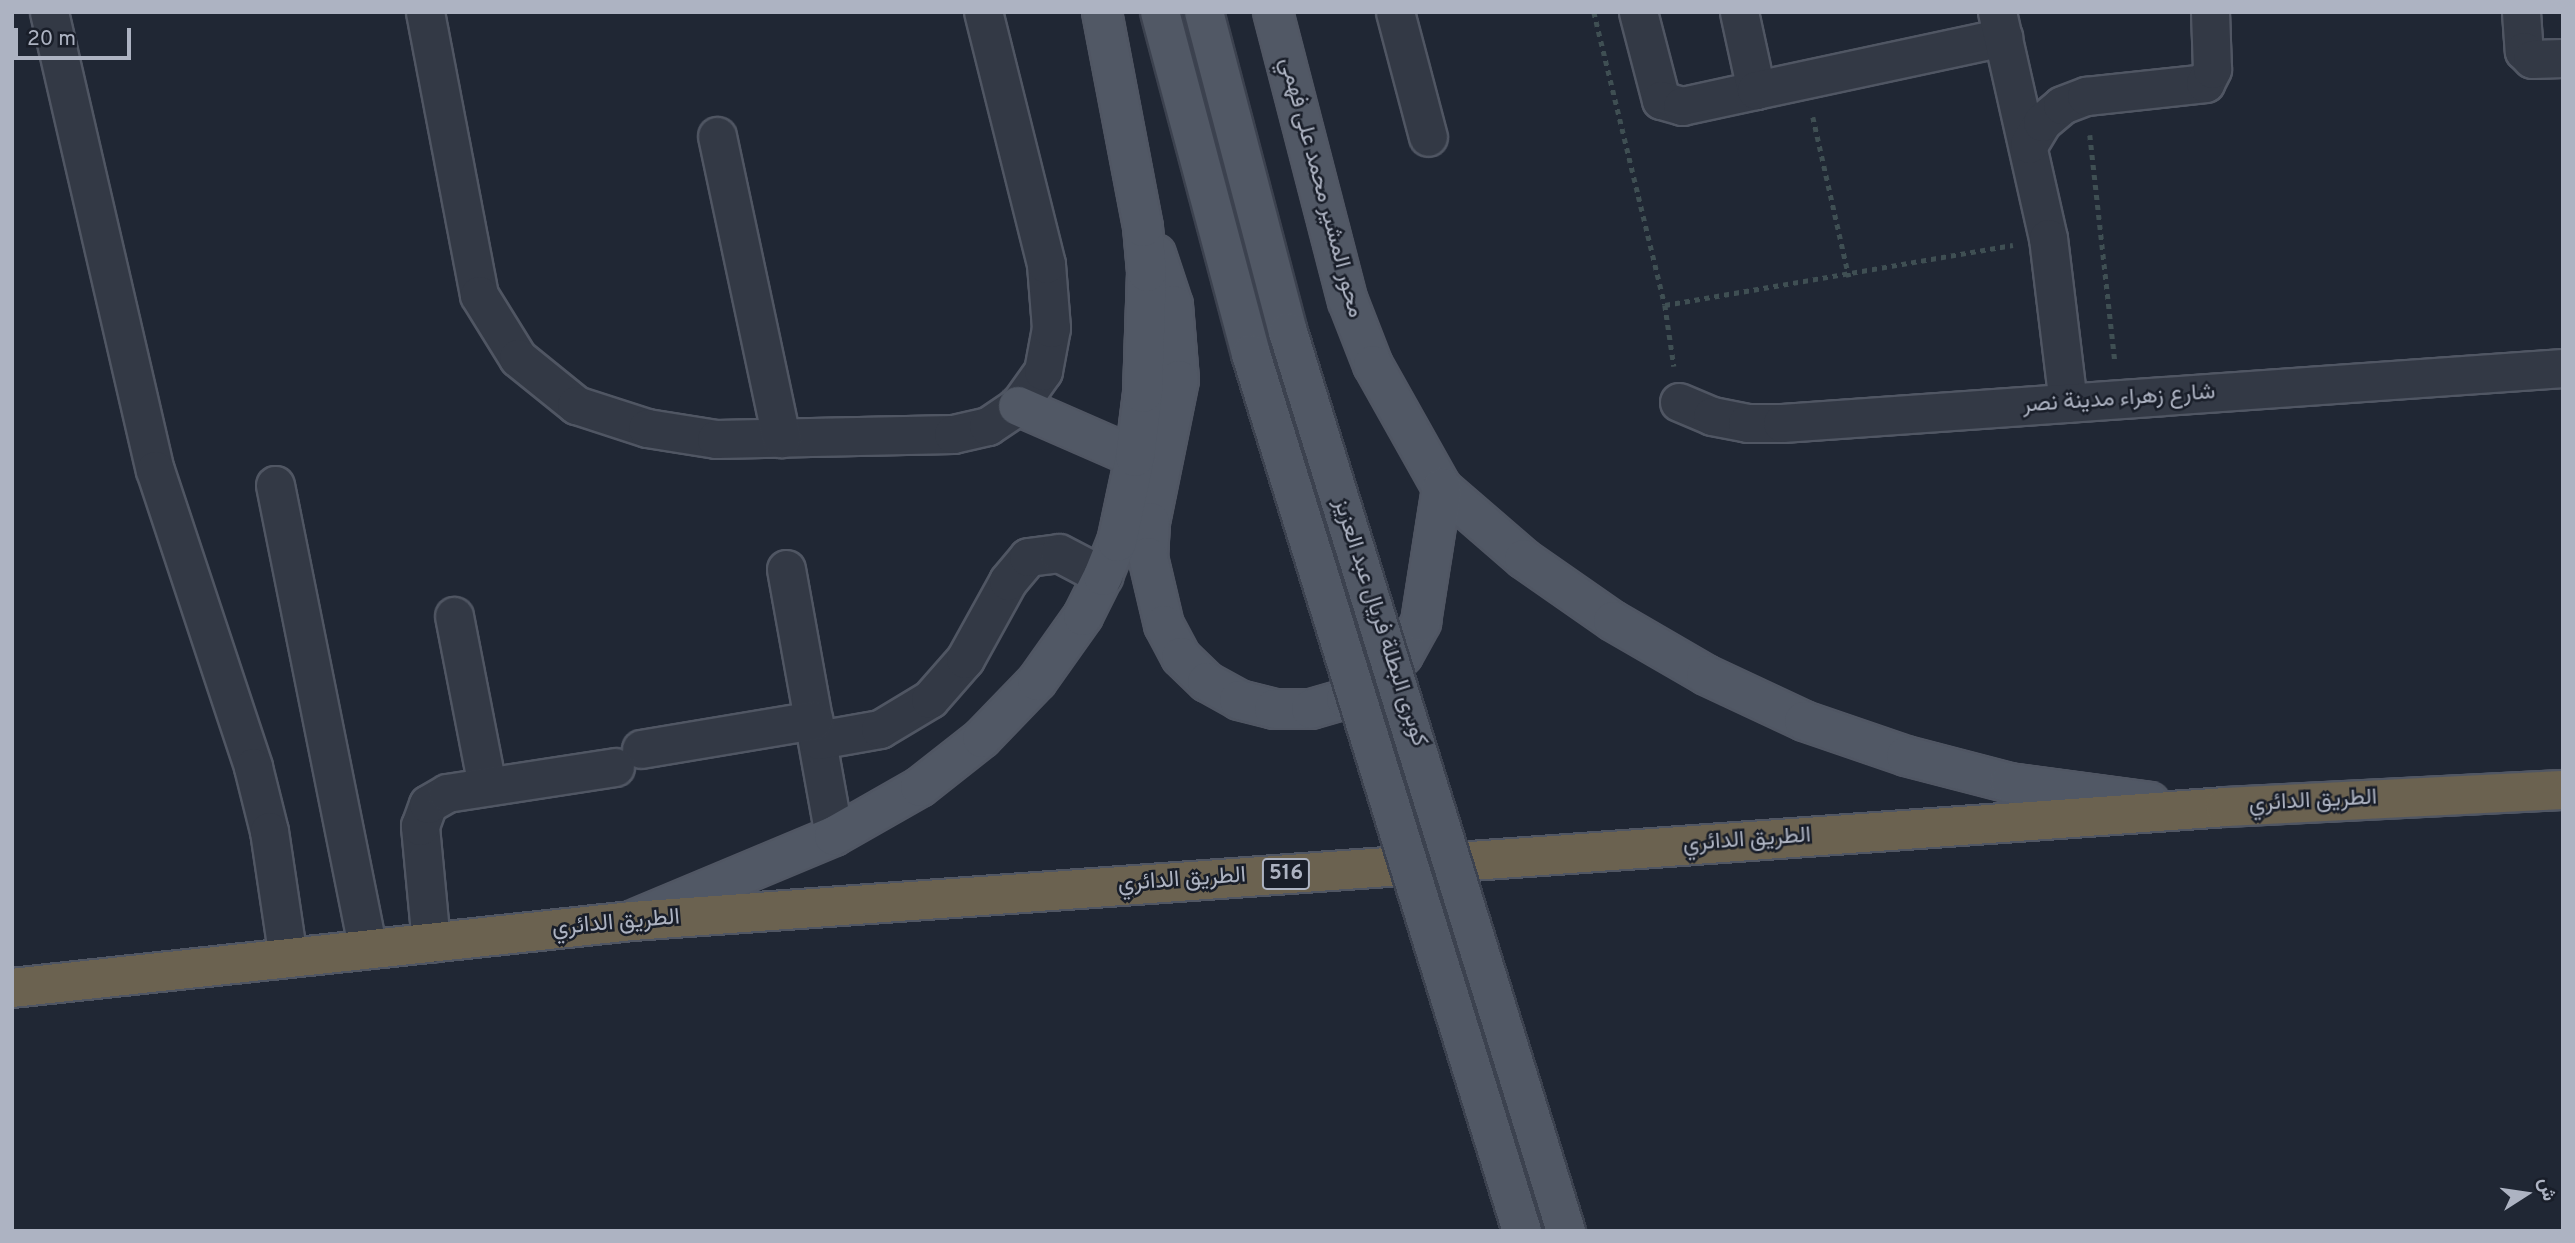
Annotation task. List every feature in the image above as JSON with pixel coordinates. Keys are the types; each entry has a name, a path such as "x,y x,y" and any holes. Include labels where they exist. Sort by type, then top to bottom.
{"highway":[{"name":"الطريق الدائري","path":"12,988 632,921 2225,807 2563,790"}],"main road":[{"path":"632,921 834,836 920,787 982,738 1037,681 1083,616 1117,542 1135,457 1146,327 1143,227 1102,12"},
{"name":"كوبرى البطلة فريال عبد العزيز","path":"1160,12 1251,354 1522,1231"},
{"name":"كوبرى البطلة فريال عبد العزيز","path":"1204,12 1292,345 1566,1231"},
{"name":"محور المشير محمد على فهمي","path":"1273,12 1348,301 1379,377 1442,488 1524,559 1613,621 1706,675 1804,721 1906,757 2010,783 2117,800 2225,807"},
{"path":"1143,227 1162,268 1179,342 1180,380 1150,522 1153,592 1181,657 1207,682 1239,700 1262,706 1311,709 1346,699 1377,681 1403,654 1421,622 1430,587 1442,488"},
{"path":"1018,406 1135,457"}],"street":[{"path":"49,12 152,458 253,767 269,831 288,958"},
{"path":"425,12 480,295 518,358 576,404 647,428 716,439 953,434 988,426 1018,406 1042,371 1051,328 1046,264 983,12"},
{"path":"1395,12 1428,137"},
{"path":"1638,12 1661,100 1682,106 1805,79 2000,24 2048,238 2068,403"},
{"path":"1739,12 1756,90"},
{"path":"2029,144 2042,122 2062,105 2086,96 2205,83 2212,69 2210,12"},
{"path":"2521,12 2524,51 2532,59 2563,58"},
{"path":"717,136 781,438"},
{"name":"شارع زهراء مدينة نصر","path":"1679,402 1712,416 1747,423 2563,368"},
{"path":"275,485 368,949"},
{"path":"431,943 420,826 422,814 437,797 628,758 816,730 880,729 930,699 965,659 1008,581 1028,557 1059,553 1103,576"},
{"path":"786,569 834,836"},
{"path":"454,616 486,785"}],"path":[{"path":"1594,12 1665,305 1679,402"},
{"path":"1805,79 1849,277"},
{"path":"2086,96 2119,400"},
{"path":"1665,305 1849,277 2048,238"}]}
